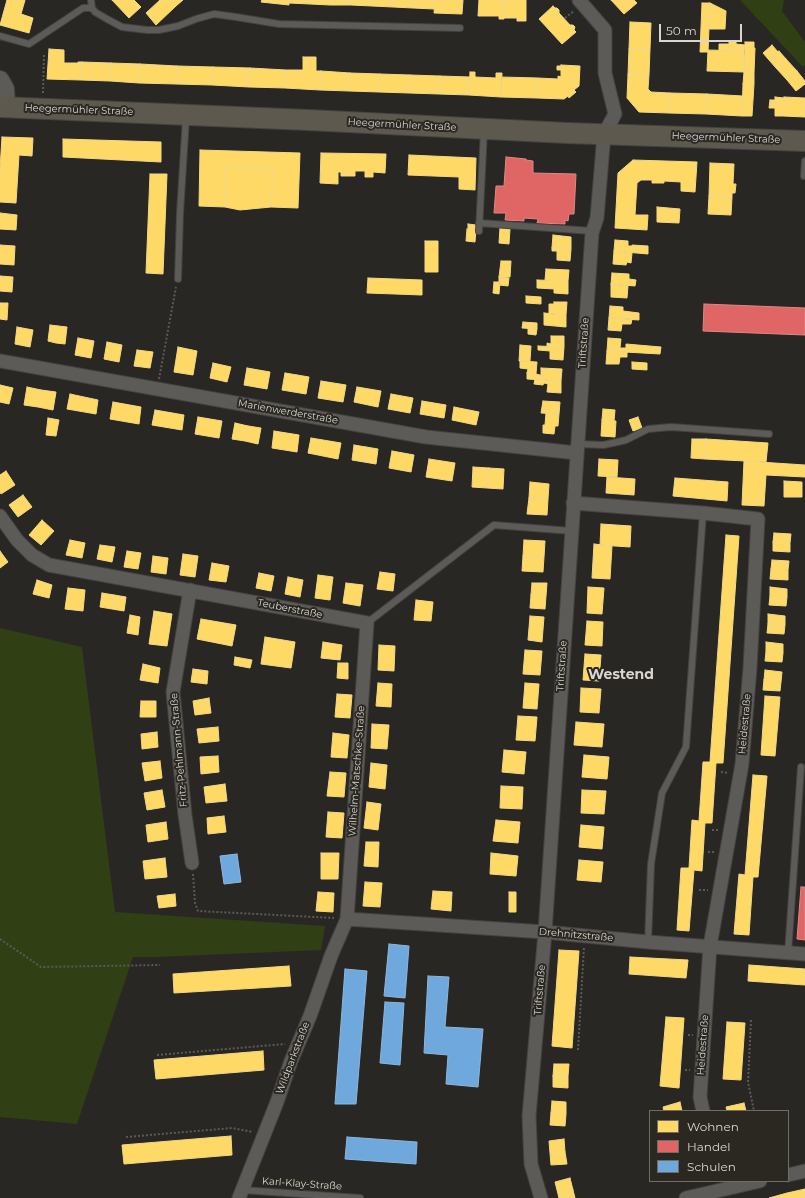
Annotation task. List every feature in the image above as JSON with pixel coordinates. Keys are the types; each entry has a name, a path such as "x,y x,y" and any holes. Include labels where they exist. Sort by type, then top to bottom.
{"main road":[{"path":"0,80 5,89 3,107"},
{"name":"Heegermühler Straße","path":"3,107 485,129 805,141"}],"street":[{"path":"579,0 605,30 605,73 615,114 604,134"},
{"name":"Triftstraße","path":"541,1198 530,1164 529,1116 545,932 592,231 597,218 604,134"},
{"name":"Marienwerderstraße","path":"0,361 426,437 577,448"},
{"name":"Heidestraße","path":"574,503 703,512 758,519 750,668 742,764 710,946 700,1097 703,1110"},
{"name":"Teuberstraße","path":"0,516 17,540 32,556 49,565 367,623"},
{"name":"Fritz-Pehlmann-Straße","path":"190,590 173,692 185,815 192,863"},
{"name":"Wilhelm-Matschke-Straße","path":"347,919 367,623"},
{"name":"Drehnitzstraße","path":"347,919 545,932 648,942 805,954"},
{"name":"Wildparkstraße","path":"240,1194 264,1135 298,1043 310,1016 331,956 347,919"},
{"path":"789,1174 805,1171"},
{"path":"686,1198 722,1185 750,1182"}],"lane":[{"path":"91,0 92,8 95,12 122,27 146,30 159,30 178,26 214,14 279,24 460,28"},
{"path":"0,36 29,44 82,8 92,8"},
{"path":"178,279 180,213 186,115"},
{"path":"479,231 485,129"},
{"path":"804,176 805,161"},
{"path":"479,223 592,231"},
{"path":"577,448 603,445 626,440 648,429 671,427 769,434"},
{"path":"648,942 651,864 662,793 686,747 703,512"},
{"path":"367,623 494,525 572,531"},
{"path":"788,953 801,767"},
{"name":"Karl-Klay-Straße","path":"240,1194 360,1198"}],"path":[{"path":"43,108 44,54"},
{"path":"157,389 178,279"},
{"path":"192,863 195,902 198,911 347,919"},
{"path":"578,1050 584,936"},
{"path":"0,940 41,967 160,965"},
{"path":"751,1020 748,1082 754,1110"},
{"path":"157,1056 298,1043"},
{"path":"126,1137 232,1128 264,1135"}],"green space":[{"path":"740,0 784,0 782,11 805,42 805,65 803,67"},
{"path":"0,628 82,647 115,912 325,926 321,950 133,957 77,1124 0,1117"}],"building: Wohnen":[{"path":"7,0 25,0 21,14 33,18 29,33 0,25"},
{"path":"112,0 134,0 141,7 129,18"},
{"path":"160,0 170,0 176,6 156,25 146,13"},
{"path":"170,0 183,0 176,6"},
{"path":"262,0 289,0 289,5 261,2"},
{"path":"289,0 310,0 310,4 289,3"},
{"path":"310,0 331,0 330,5 310,4"},
{"path":"331,0 351,0 351,5 330,5"},
{"path":"351,0 372,0 372,6 351,5"},
{"path":"372,0 393,0 393,7 372,6"},
{"path":"393,0 414,0 413,8 393,7"},
{"path":"414,0 435,0 434,9 413,8"},
{"path":"435,0 463,0 462,14 434,13"},
{"path":"479,0 504,0 504,19 499,19 499,16 478,16"},
{"path":"504,0 526,0 526,21 517,21 517,18 504,18"},
{"path":"611,0 634,0 637,3 624,14"},
{"path":"702,3 710,3 708,52 700,52"},
{"path":"710,3 726,11 725,29 709,29"},
{"path":"553,6 559,10 559,13 570,25 575,27 574,30 576,32 562,44 539,19"},
{"path":"630,22 651,23 650,49 629,49"},
{"path":"729,41 736,41 736,44 745,45 744,51 719,50 719,44 729,44"},
{"path":"745,42 754,42 754,48 745,47"},
{"path":"772,45 778,52 769,60 763,53"},
{"path":"745,47 755,48 754,73 744,72"},
{"path":"49,49 64,50 64,63 82,62 81,80 47,79"},
{"path":"629,49 650,49 649,75 628,75"},
{"path":"708,50 744,51 744,72 707,71"},
{"path":"779,51 786,59 776,68 769,60"},
{"path":"303,57 316,57 316,71 321,71 320,90 285,88 286,70 303,70"},
{"path":"786,59 797,71 787,80 776,68"},
{"path":"82,62 111,63 110,81 81,80"},
{"path":"111,63 140,64 139,83 110,81"},
{"path":"140,64 177,66 176,84 139,83"},
{"path":"177,66 213,67 212,85 176,84"},
{"path":"557,66 580,66 579,86 574,90 576,92 569,98 568,96 564,99 537,98 538,78 558,79 558,76 561,77 561,70 557,70"},
{"path":"213,67 250,68 249,87 212,85"},
{"path":"250,68 286,70 285,88 249,87"},
{"path":"321,71 350,73 349,91 320,90"},
{"path":"797,71 805,81 805,84 796,91 787,80"},
{"path":"470,72 475,72 475,77 496,78 496,73 502,73 501,97 469,95"},
{"path":"744,72 754,73 754,84 743,84"},
{"path":"350,73 380,74 379,92 349,91"},
{"path":"380,74 410,75 409,93 379,92"},
{"path":"410,75 440,76 439,94 409,93"},
{"path":"628,75 649,75 648,89 651,92 670,93 669,113 639,112 627,98"},
{"path":"440,76 470,77 469,95 439,94"},
{"path":"501,77 538,78 537,98 501,97"},
{"path":"743,84 754,84 752,116 742,116"},
{"path":"670,93 707,94 706,114 669,113"},
{"path":"707,94 743,96 742,116 706,114"},
{"path":"775,97 784,98 783,116 775,116"},
{"path":"784,97 805,98 805,117 783,116"},
{"path":"770,100 775,100 775,108 769,108"},
{"path":"2,137 33,138 32,156 19,155 16,203 0,202"},
{"path":"63,139 161,142 161,162 63,157"},
{"path":"200,150 300,153 298,208 271,207 273,170 226,167 225,207 199,206"},
{"path":"321,153 386,154 385,173 373,172 373,177 365,177 365,171 355,171 355,176 341,176 341,172 338,172 338,184 320,183"},
{"path":"409,155 476,158 475,190 459,189 459,177 408,175"},
{"path":"633,160 697,162 695,192 681,191 681,182 664,181 664,183 652,183 652,180 641,180 637,183 635,215 648,215 647,230 615,228 618,173"},
{"path":"710,163 734,164 733,184 736,184 735,193 732,193 732,197 709,196"},
{"path":"226,167 273,170 271,207 240,210 225,207"},
{"path":"150,174 167,174 163,274 146,273"},
{"path":"709,196 732,197 731,215 708,214"},
{"path":"657,207 680,209 679,223 657,222"},
{"path":"0,213 17,215 16,230 0,229"},
{"path":"468,224 476,225 476,230 468,229"},
{"path":"500,228 510,229 509,244 499,243"},
{"path":"467,229 476,230 475,242 466,241"},
{"path":"553,235 571,237 571,249 552,248"},
{"path":"615,240 628,241 628,246 648,246 648,254 614,251"},
{"path":"425,241 438,241 438,272 425,272"},
{"path":"0,245 15,246 14,265 0,264"},
{"path":"552,248 571,249 570,261 557,260 557,251 552,251"},
{"path":"614,251 632,253 631,263 627,262 626,265 613,264"},
{"path":"501,261 511,261 510,277 499,277"},
{"path":"546,269 569,270 568,281 545,280"},
{"path":"612,273 629,274 629,279 636,280 635,286 611,284"},
{"path":"0,276 13,277 12,292 0,291"},
{"path":"499,277 509,278 508,286 499,285"},
{"path":"368,278 422,280 422,295 367,293"},
{"path":"537,280 568,281 568,294 554,293 554,289 537,288"},
{"path":"494,282 500,282 499,294 493,293"},
{"path":"611,284 628,286 627,298 611,297"},
{"path":"526,296 541,297 541,304 526,303"},
{"path":"554,302 567,302 566,315 549,314 549,304 554,304"},
{"path":"0,303 8,303 7,320 0,319"},
{"path":"610,306 623,307 623,311 639,313 639,320 609,318"},
{"path":"544,313 566,315 566,327 544,325"},
{"path":"609,318 632,319 631,324 622,324 621,331 608,330"},
{"path":"523,322 537,323 537,329 522,328"},
{"path":"50,325 58,326 56,343 48,341"},
{"path":"58,326 67,327 65,344 56,343"},
{"path":"17,327 33,330 30,347 15,344"},
{"path":"528,328 537,329 536,335 528,334"},
{"path":"551,336 564,336 564,347 547,346 547,343 551,344"},
{"path":"78,338 94,341 91,358 75,355"},
{"path":"608,338 621,339 620,348 626,348 626,344 661,347 660,354 607,351"},
{"path":"107,342 122,345 119,362 104,359"},
{"path":"520,345 531,346 530,361 519,361"},
{"path":"538,346 564,347 563,360 550,359 550,351 538,350"},
{"path":"178,347 197,351 193,375 174,372"},
{"path":"137,350 153,352 150,368 134,366"},
{"path":"607,351 627,352 627,357 620,357 619,364 606,364"},
{"path":"520,361 537,362 536,374 527,373 528,369 520,368"},
{"path":"632,362 647,363 647,370 632,369"},
{"path":"213,363 231,367 227,382 210,378"},
{"path":"247,368 270,372 267,389 244,385"},
{"path":"541,368 562,369 561,381 544,380 544,376 541,376"},
{"path":"285,373 297,375 294,392 282,390"},
{"path":"527,373 544,376 544,380 527,379"},
{"path":"297,375 309,377 306,394 294,392"},
{"path":"535,379 561,381 561,393 547,392 548,384 534,384"},
{"path":"321,381 346,385 343,402 318,398"},
{"path":"0,385 13,388 9,404 0,402"},
{"path":"27,387 41,390 38,407 24,405"},
{"path":"357,387 381,391 378,407 354,402"},
{"path":"41,390 56,392 53,410 38,407"},
{"path":"70,394 98,400 96,414 67,409"},
{"path":"391,394 413,398 410,413 388,409"},
{"path":"422,401 446,405 444,418 420,414"},
{"path":"543,401 560,402 559,414 541,413"},
{"path":"113,402 141,407 139,424 110,419"},
{"path":"454,407 479,412 476,425 452,420"},
{"path":"603,409 615,410 614,421 602,420"},
{"path":"155,410 184,415 182,430 152,425"},
{"path":"546,413 559,414 558,426 555,426 554,434 543,433"},
{"path":"198,417 222,421 219,438 195,434"},
{"path":"638,417 642,428 633,431 629,420"},
{"path":"48,418 59,420 56,436 46,435"},
{"path":"602,420 616,421 615,437 601,436"},
{"path":"235,423 248,426 245,441 232,439"},
{"path":"248,426 261,428 258,444 245,441"},
{"path":"274,431 299,435 297,452 272,448"},
{"path":"311,438 341,443 338,459 308,453"},
{"path":"692,439 706,439 705,459 691,458"},
{"path":"706,439 768,443 766,462 705,459"},
{"path":"354,445 366,447 364,462 352,460"},
{"path":"366,447 378,449 376,464 364,462"},
{"path":"392,451 414,455 411,472 389,468"},
{"path":"429,459 455,463 452,481 426,477"},
{"path":"599,459 618,460 617,477 598,476"},
{"path":"744,461 805,465 805,477 766,475 764,506 742,505"},
{"path":"473,467 489,468 487,488 472,487"},
{"path":"489,468 504,469 503,489 487,488"},
{"path":"6,471 15,485 1,494 0,475"},
{"path":"607,477 635,479 634,495 606,493"},
{"path":"675,478 728,482 727,501 673,496"},
{"path":"784,481 802,482 802,497 784,497"},
{"path":"530,482 549,484 548,499 529,498"},
{"path":"23,495 32,507 18,517 9,505"},
{"path":"529,498 548,499 547,515 527,514"},
{"path":"42,520 54,531 41,545 29,535"},
{"path":"601,524 631,526 630,547 600,545"},
{"path":"774,533 791,534 790,543 773,542"},
{"path":"726,535 739,536 723,763 716,763 712,823 705,823 702,871 694,870 689,931 677,930 681,868 689,868 692,820 699,821 703,762 710,762"},
{"path":"70,540 85,543 82,558 66,555"},
{"path":"524,540 545,541 544,557 523,556"},
{"path":"773,542 790,543 790,552 773,551"},
{"path":"594,544 612,546 610,579 592,578"},
{"path":"100,545 115,547 112,562 97,559"},
{"path":"0,551 8,562 0,568"},
{"path":"127,551 141,553 138,569 124,567"},
{"path":"183,554 198,556 195,577 180,575"},
{"path":"153,556 168,558 166,574 151,572"},
{"path":"523,556 544,557 543,572 522,571"},
{"path":"772,560 789,561 788,570 771,569"},
{"path":"212,563 229,566 226,582 209,580"},
{"path":"771,569 788,570 788,580 770,579"},
{"path":"380,572 395,574 393,591 377,589"},
{"path":"259,573 274,576 271,591 256,588"},
{"path":"318,575 333,577 330,600 315,598"},
{"path":"288,577 303,580 300,597 285,594"},
{"path":"37,580 52,585 49,598 33,594"},
{"path":"346,583 363,585 360,606 343,603"},
{"path":"532,583 547,583 546,596 531,595"},
{"path":"588,587 604,588 602,614 587,613"},
{"path":"770,587 787,589 787,597 770,596"},
{"path":"68,588 85,590 83,611 65,609"},
{"path":"102,593 114,595 112,609 100,607"},
{"path":"114,595 126,597 124,611 112,609"},
{"path":"531,595 546,596 545,609 530,608"},
{"path":"770,596 787,597 786,606 769,605"},
{"path":"416,600 433,602 431,621 414,620"},
{"path":"154,611 172,614 167,646 149,644"},
{"path":"768,614 785,616 785,625 768,624"},
{"path":"130,615 140,617 138,635 127,633"},
{"path":"530,616 544,617 542,642 528,640"},
{"path":"201,619 236,625 232,646 197,639"},
{"path":"587,621 603,622 602,646 585,645"},
{"path":"768,624 785,625 784,634 767,633"},
{"path":"265,637 295,642 291,668 261,664"},
{"path":"323,642 342,645 340,660 321,658"},
{"path":"766,642 783,644 783,653 766,652"},
{"path":"379,645 395,646 394,671 378,670"},
{"path":"525,650 542,651 540,675 523,674"},
{"path":"766,652 783,653 782,662 765,661"},
{"path":"585,654 601,655 599,681 583,680"},
{"path":"235,657 252,660 250,668 234,665"},
{"path":"338,663 348,663 348,679 337,678"},
{"path":"143,664 160,668 158,683 140,680"},
{"path":"193,669 208,671 207,684 191,682"},
{"path":"765,670 782,672 781,682 764,680"},
{"path":"764,680 781,682 780,691 763,690"},
{"path":"378,683 392,684 391,707 376,706"},
{"path":"525,683 539,684 537,709 523,708"},
{"path":"581,688 601,689 599,713 580,712"},
{"path":"337,694 352,695 350,718 335,717"},
{"path":"765,696 780,697 775,756 761,755"},
{"path":"209,698 211,713 195,715 193,701"},
{"path":"141,701 156,701 156,717 140,717"},
{"path":"518,716 537,717 535,741 516,740"},
{"path":"576,722 604,724 602,747 574,745"},
{"path":"372,724 389,725 387,749 371,748"},
{"path":"218,727 219,741 199,743 197,729"},
{"path":"157,732 158,747 142,749 141,734"},
{"path":"333,733 349,735 347,758 331,757"},
{"path":"504,750 526,752 524,774 502,772"},
{"path":"584,755 609,757 607,779 582,777"},
{"path":"218,756 219,772 201,774 200,757"},
{"path":"160,761 162,778 145,781 142,763"},
{"path":"371,763 387,765 385,789 369,787"},
{"path":"330,772 346,773 344,797 327,796"},
{"path":"753,775 767,776 758,877 753,877 749,935 734,934 739,874 745,875"},
{"path":"225,784 227,801 206,803 204,787"},
{"path":"501,786 523,787 522,809 500,808"},
{"path":"162,790 165,807 147,810 144,793"},
{"path":"582,790 606,791 604,814 581,813"},
{"path":"367,802 381,804 378,830 364,828"},
{"path":"328,812 344,813 342,838 326,837"},
{"path":"224,816 226,832 208,834 207,818"},
{"path":"496,820 520,822 518,843 493,841"},
{"path":"166,822 168,839 148,842 146,825"},
{"path":"581,825 604,827 602,849 579,847"},
{"path":"366,842 379,842 378,867 364,866"},
{"path":"321,853 339,853 338,879 321,879"},
{"path":"491,853 518,856 516,876 490,874"},
{"path":"165,858 167,877 145,879 143,861"},
{"path":"579,860 603,862 601,882 577,880"},
{"path":"365,882 382,883 380,907 363,906"},
{"path":"433,891 452,892 451,911 431,909"},
{"path":"318,892 334,893 333,912 316,911"},
{"path":"509,892 516,892 516,912 509,912"},
{"path":"175,894 176,906 159,908 157,896"},
{"path":"559,950 579,951 572,1048 552,1046"},
{"path":"630,957 688,960 686,978 629,974"},
{"path":"749,965 805,969 805,985 748,981"},
{"path":"289,966 291,986 174,993 173,974"},
{"path":"666,1017 684,1018 679,1088 660,1086"},
{"path":"727,1022 745,1023 741,1080 723,1079"},
{"path":"263,1051 264,1070 156,1079 154,1060"},
{"path":"554,1064 569,1064 568,1076 553,1076"},
{"path":"553,1076 568,1076 568,1088 553,1087"},
{"path":"552,1101 566,1102 566,1114 551,1113"},
{"path":"680,1102 682,1110 664,1110 663,1107"},
{"path":"744,1103 746,1110 727,1110 726,1107"},
{"path":"551,1113 566,1114 565,1126 550,1125"},
{"path":"231,1136 232,1155 124,1164 122,1145"},
{"path":"564,1139 565,1152 550,1153 549,1141"},
{"path":"565,1152 567,1164 551,1165 550,1153"},
{"path":"570,1178 573,1190 558,1194 555,1182"},
{"path":"805,1189 805,1198 769,1198 787,1193"},
{"path":"573,1190 575,1198 559,1198 558,1194"}],"building: Handel":[{"path":"506,157 533,161 533,173 576,174 574,214 569,214 568,221 565,220 565,224 537,223 538,219 524,218 524,221 505,220 506,213 494,213 496,186 504,186"},
{"path":"704,304 805,308 805,335 703,331"},
{"path":"801,887 805,887 805,940 797,939"}],"building: Schulen":[{"path":"237,854 241,882 224,884 220,856"},
{"path":"389,944 409,946 405,998 384,996"},
{"path":"345,969 367,971 356,1104 335,1104"},
{"path":"428,976 449,977 445,1027 483,1029 478,1087 446,1084 448,1055 424,1053"},
{"path":"385,1002 404,1003 400,1065 380,1063"},
{"path":"347,1137 417,1142 416,1164 345,1159"}],"district":[{"name":"Westend","path":"621,675"}]}
